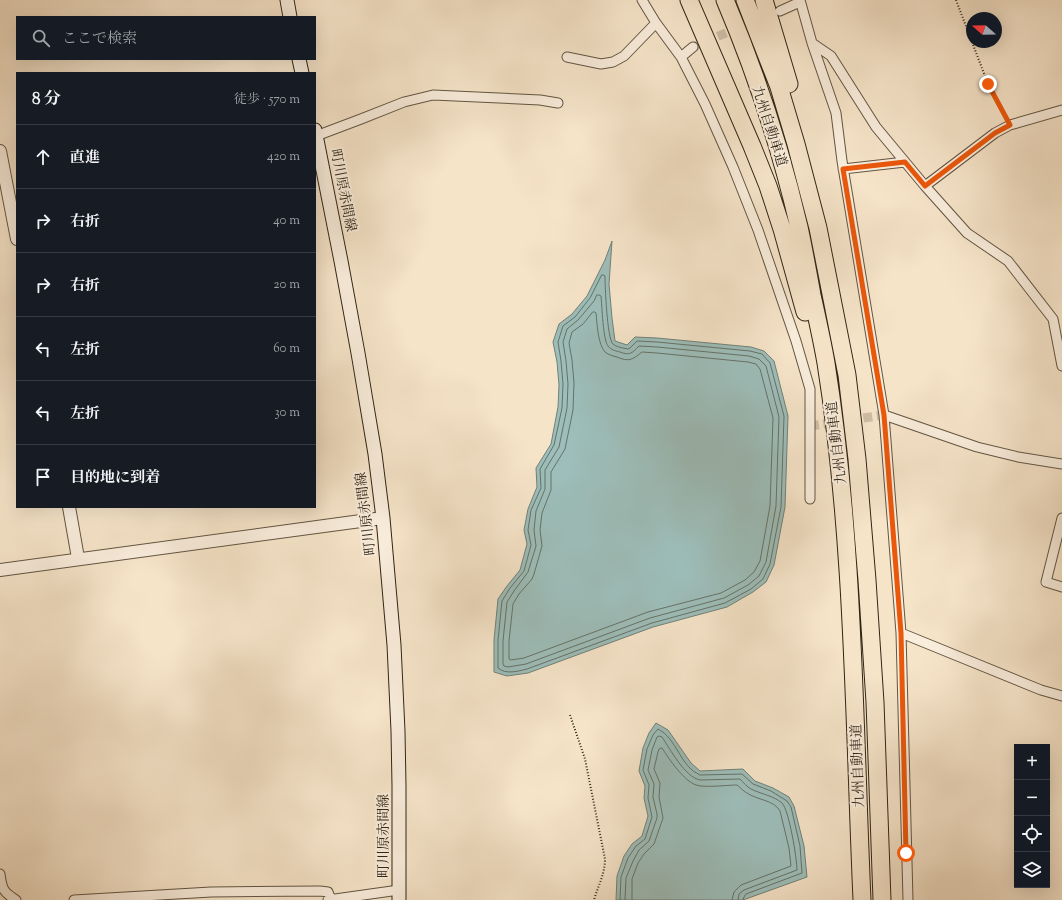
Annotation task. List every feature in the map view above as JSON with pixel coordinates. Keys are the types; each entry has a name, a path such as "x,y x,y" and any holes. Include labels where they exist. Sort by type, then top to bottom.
{"highway":[{"path":"689,0 768,186 782,229 805,311 816,366 838,457"},
{"name":"九州自動車道","path":"725,0 762,98 783,165 799,228 826,362 843,504 850,600 862,900"},
{"name":"九州自動車道","path":"745,0 779,87 796,144 820,236 847,376 857,459 867,580 874,694 882,900"},
{"path":"764,0 789,86 796,144"}],"main road":[{"path":"287,0 290,16"},
{"path":"299,60 302,72"},
{"name":"町川原赤間線","path":"316,133 358,353 383,518 394,645 398,723 399,895"}],"street":[{"path":"642,0 680,57 705,104 733,167 752,216 796,341 810,389 810,499"},
{"path":"780,11 800,1 836,114 843,169 884,415 901,633 908,900"},
{"path":"567,57 601,64 613,62 624,56 656,23"},
{"path":"812,42 831,56 876,127 925,186 967,233 1008,261 1053,319 1062,366"},
{"path":"680,57 693,47"},
{"path":"316,133 361,119 404,102 433,95 540,100 558,103"},
{"path":"925,186 995,133 1010,125 1062,110"},
{"path":"0,151 16,234"},
{"path":"843,169 905,162"},
{"path":"884,415 977,447 1018,457 1062,464"},
{"path":"68,508 78,558"},
{"path":"0,570 78,558 383,518"},
{"path":"1062,518 1046,582 1062,587"},
{"path":"901,633 1041,690 1062,696"},
{"path":"0,874 2,886 7,895 16,900"},
{"path":"74,900 210,892 312,891 328,892 331,900"},
{"path":"328,900 399,895"}],"path":[{"path":"956,0 988,84 1010,125"},
{"path":"570,715 585,759 605,859 603,875 594,900"}],"water":[{"path":"612,241 609,284 615,341 627,345 635,337 751,347 764,351 774,361 788,416 785,507 774,565 766,582 753,592 727,607 653,627 528,673 507,676 494,672 494,640 498,599 520,570 527,544 524,530 528,509 537,487 536,468 551,444 558,407 559,385 553,342 559,324 572,314 587,296 605,260"},
{"path":"656,723 668,730 691,763 700,771 743,769 755,781 773,788 789,797 794,806 804,846 807,877 743,900 616,900 617,876 624,856 632,844 642,836 648,816 644,798 645,786 639,771 643,748 649,733"}],"tunnel":[{"path":"693,47 756,20"},
{"path":"850,420 884,415"},
{"path":"810,426 837,422"}],"route":[{"path":"906,853 901,633 884,415 843,169 905,162 925,186 995,133 1010,125 988,84"}]}
